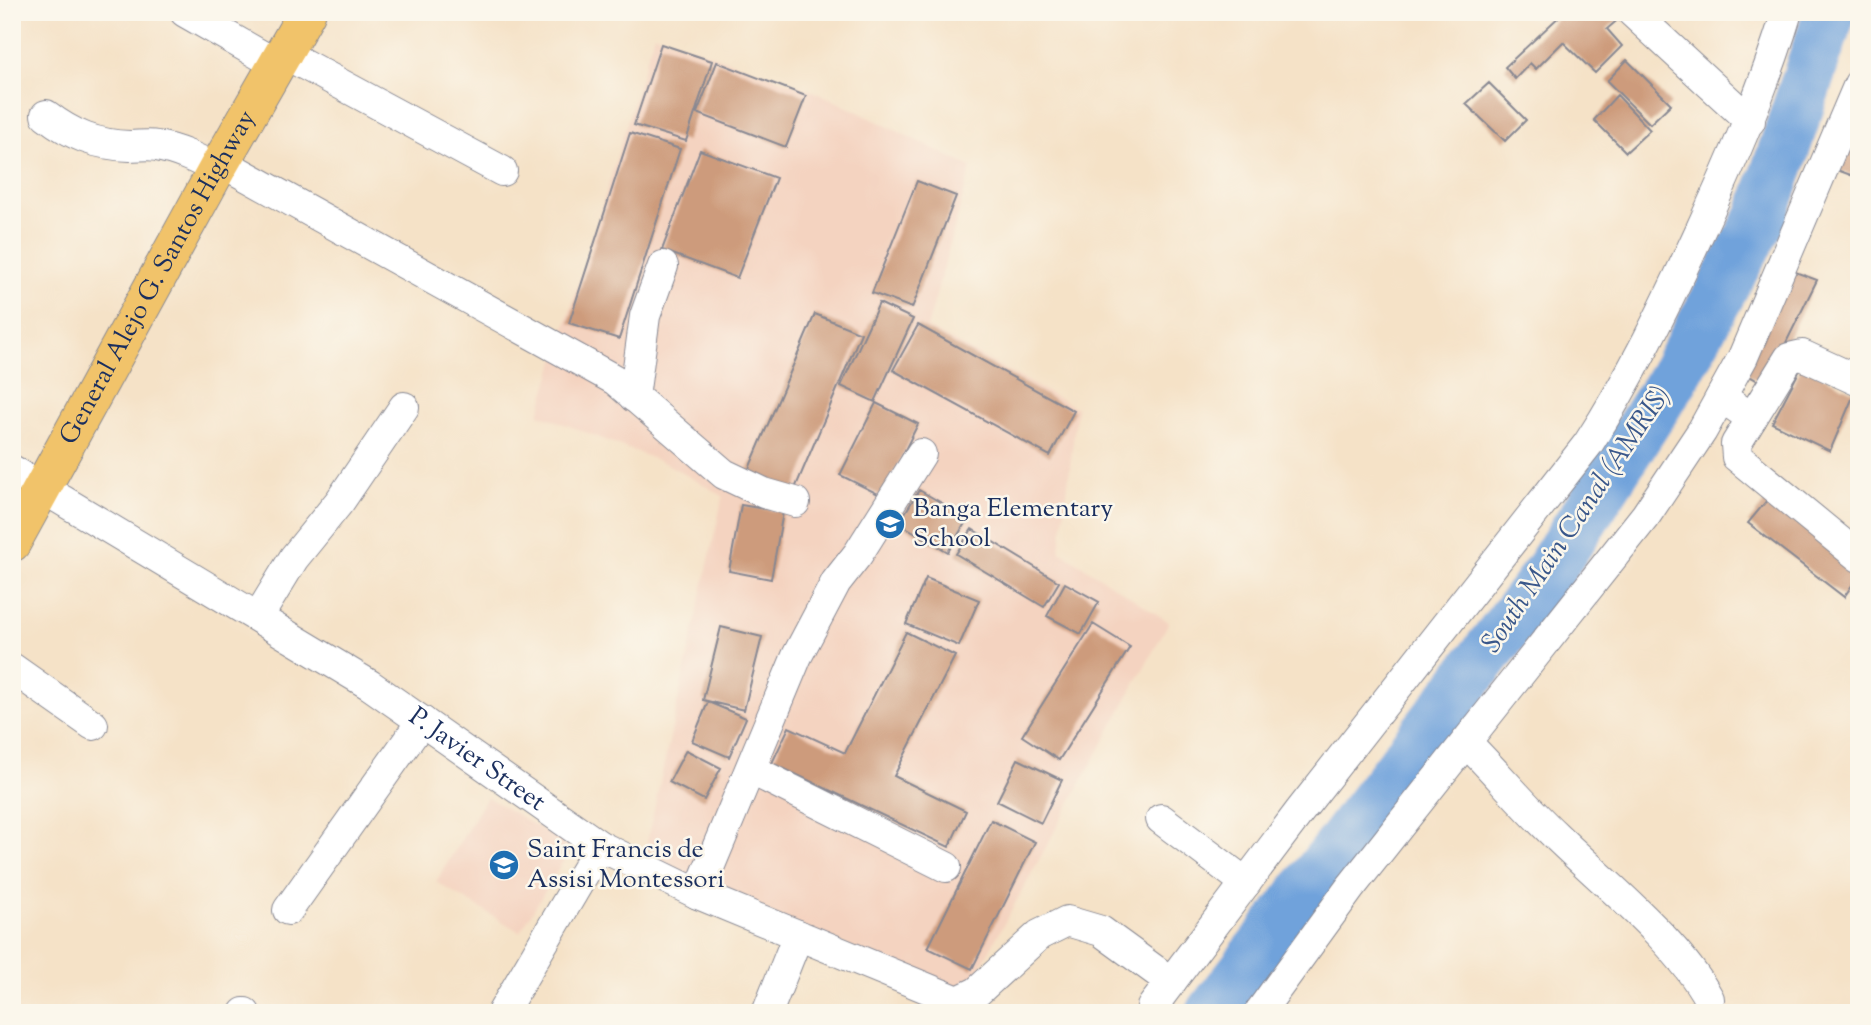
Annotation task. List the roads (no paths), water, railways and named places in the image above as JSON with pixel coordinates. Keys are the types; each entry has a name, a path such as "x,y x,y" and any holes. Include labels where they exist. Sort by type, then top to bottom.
{"main road":[{"name":"General Alejo G. Santos Highway","path":"12,543 28,479 219,166 307,12"}],"street":[{"path":"185,12 227,23 280,59 502,171"},
{"path":"1632,12 1750,121"},
{"path":"1153,1011 1171,982 1246,883 1588,444 1623,391 1662,314 1750,121 1787,12"},
{"path":"1259,1013 1350,888 1646,515 1721,397 1743,357 1859,84"},
{"path":"46,115 70,134 86,140 114,145 153,145 180,151 219,166 615,380 724,474 764,493 795,502"},
{"path":"634,397 645,316 663,266"},
{"path":"1859,381 1802,355 1789,358 1736,444 1737,457 1859,557"},
{"path":"1721,397 1752,418"},
{"path":"258,617 294,558 340,502 404,407"},
{"path":"698,894 752,770 797,656 836,582 858,554 921,454"},
{"name":"P. Javier Street","path":"28,479 258,617 422,721 600,846 698,894 958,1001 977,992 1039,934 1067,921 1101,931 1171,982"},
{"path":"12,668 93,725"},
{"path":"288,910 422,721"},
{"path":"1466,742 1552,833 1678,956 1698,979 1709,999 1705,1013"},
{"path":"752,770 946,867"},
{"path":"1161,819 1246,883"},
{"path":"502,1013 600,846"},
{"path":"767,1013 798,934"}],"waterway":[{"name":"South Main Canal (AMRIS)","path":"1212,1013 1546,576 1672,380 1761,218 1830,12"}],"place":[{"name":"Banga Elementary School","path":"890,524"},
{"name":"Saint Francis de Assisi Montessori","path":"504,865"}]}
